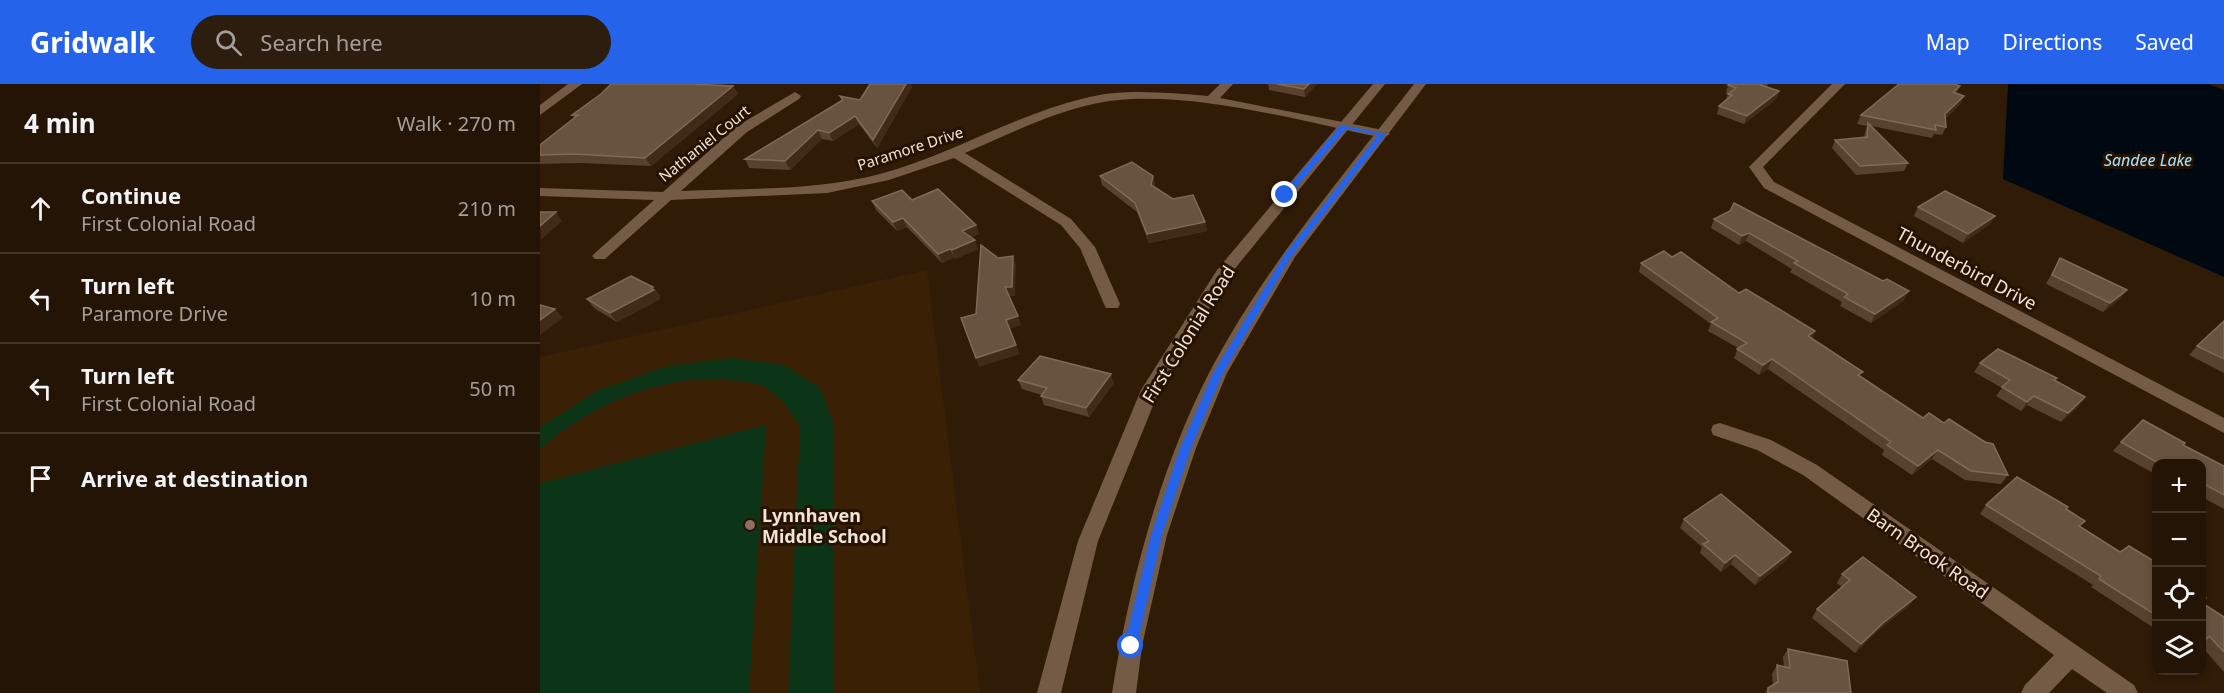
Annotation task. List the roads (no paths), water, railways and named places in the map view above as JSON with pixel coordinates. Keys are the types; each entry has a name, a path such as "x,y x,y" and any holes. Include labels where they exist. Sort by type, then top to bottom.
{"street":[{"path":"542,108 576,84"},
{"path":"1211,100 1227,84"},
{"name":"First Colonial Road","path":"1049,693 1088,541 1150,390 1223,273 1379,84"},
{"path":"1124,693 1131,646 1157,535 1186,448 1218,373 1288,256 1420,84"},
{"name":"Thunderbird Drive","path":"1839,84 1756,167 1769,185 2224,426"},
{"name":"Paramore Drive","path":"540,192 665,196 827,189 884,177 955,153 1026,122 1088,101 1144,95 1211,100 1383,134"},
{"name":"Nathaniel Court","path":"600,256 742,129 795,96"},
{"path":"955,153 1066,222 1088,247 1112,304"},
{"name":"Barn Brook Road","path":"1720,430 1764,444 1810,470 2126,693"},
{"path":"2032,693 2071,654"}],"water":[{"name":"Sandee Lake","path":"2008,84 2208,84 2224,90 2224,277 2003,179"}],"place":[{"name":"Lynnhaven Middle School","path":"750,525"}]}
